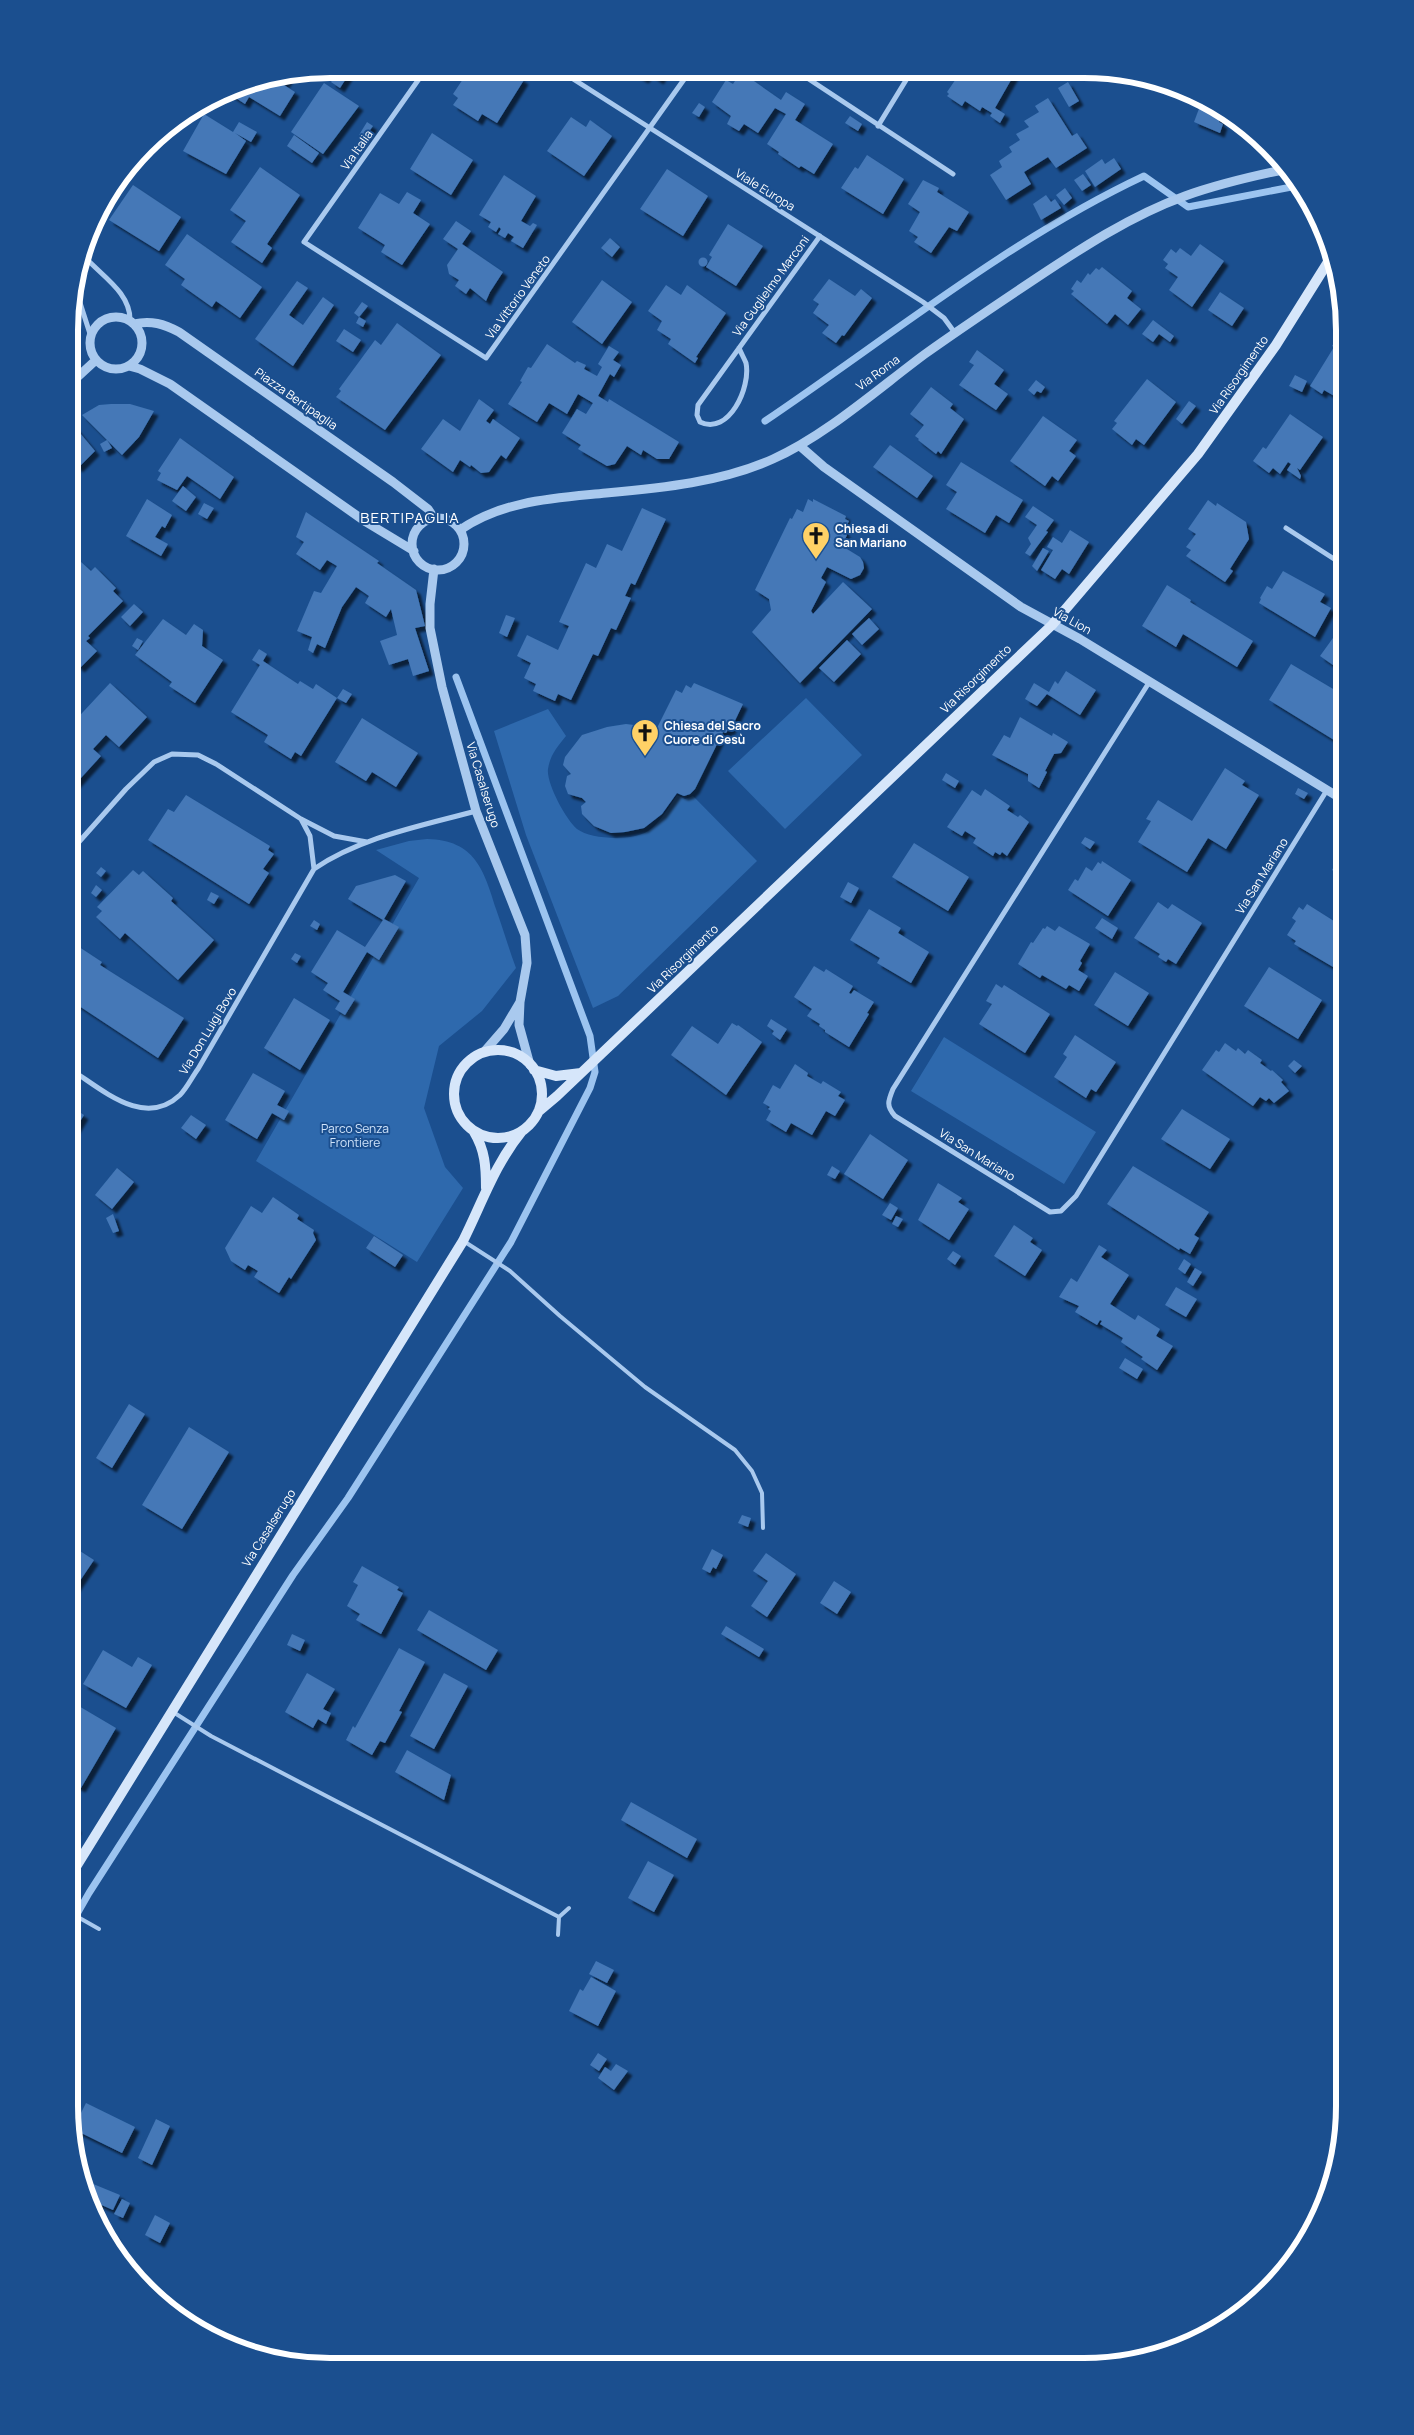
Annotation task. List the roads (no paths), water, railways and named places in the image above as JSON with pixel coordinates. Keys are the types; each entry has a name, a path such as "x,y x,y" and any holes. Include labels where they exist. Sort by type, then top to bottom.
{"main road":[{"name":"Via Risorgimento","path":"538,1112 1052,625 1198,454 1276,345 1328,263"},
{"path":"486,1190 482,1145 458,1113 454,1101 457,1077 464,1066 484,1052 509,1052 520,1057 532,1067 556,1076 582,1072"},
{"path":"474,1132 486,1137 498,1138 522,1131 531,1123 538,1112 541,1100 541,1087 532,1067"},
{"name":"Via Casalserugo","path":"78,1863 463,1241 506,1150 522,1131"}],"street":[{"name":"Via Italia","path":"304,242 420,78"},
{"name":"Viale Europa","path":"571,78 923,302 944,318 954,333"},
{"name":"Via Vittorio Veneto","path":"304,242 486,358 685,78"},
{"path":"807,78 953,174"},
{"path":"878,126 907,78"},
{"name":"Via Roma","path":"460,530 474,520 505,508 537,501 646,489 719,477 771,460 800,446 954,333 1085,246 1150,211 1184,196 1280,171"},
{"name":"Via Guglielmo Marconi","path":"739,348 746,362 746,373 739,400 731,413 718,424 708,426 700,422 697,415 698,404 820,236"},
{"path":"88,259 124,297 130,310 132,323 141,334 140,352 129,366"},
{"path":"79,301 91,337 91,352 96,360 111,369 129,366 140,369 170,384 374,527 414,551"},
{"name":"Piazza Bertipaglia","path":"91,337 96,326 103,320 112,317 132,323 145,321 164,324 179,332 393,482 428,509 434,518 449,520 460,530"},
{"path":"78,377 96,360"},
{"name":"Via Lion","path":"800,446 824,467 1022,607 1150,681 1336,796"},
{"path":"434,518 427,520 416,530 413,537 414,551 421,563 434,570 449,568 460,558 464,544 460,530"},
{"path":"1286,528 1336,560"},
{"name":"Via Casalserugo","path":"434,570 430,604 430,628 442,687 476,811 525,935 528,963 520,1002 519,1025 532,1067"},
{"name":"Via San Mariano","path":"1150,681 924,1038 893,1089 888,1102 889,1109 895,1116 1050,1212 1061,1211 1076,1196 1327,790"},
{"name":"Via Don Luigi Bovo","path":"78,843 126,789 154,762 172,754 198,755 216,764 302,819 334,836 367,842"},
{"name":"Via Don Luigi Bovo","path":"78,1074 135,1108 147,1109 163,1106 181,1094 198,1069 314,869 344,851 367,842 476,811"},
{"path":"302,819 310,836 314,869"},
{"name":"Via Casalserugo","path":"484,1052 504,1029 520,1002"}],"lane":[{"path":"463,1241 510,1270 560,1316 644,1387 735,1450 752,1471 762,1493 763,1528"},
{"path":"171,1711 212,1736 558,1917"},
{"path":"558,1917 570,1908"},
{"path":"78,1917 99,1929"},
{"path":"558,1917 558,1935"}],"waterway":[{"path":"765,421 998,259 1094,201 1144,176 1188,207 1292,187"},
{"path":"78,1912 293,1575 348,1498 511,1242 590,1088 595,1072 590,1036 456,677"}],"place":[{"name":"Chiesa di San Mariano","path":"816,560"},
{"name":"Chiesa del Sacro Cuore di Gesù","path":"645,757"}],"district":[{"name":"BERTIPAGLIA","path":"410,518"}],"park label":[{"name":"Parco Senza Frontiere","path":"355,1136"}]}
